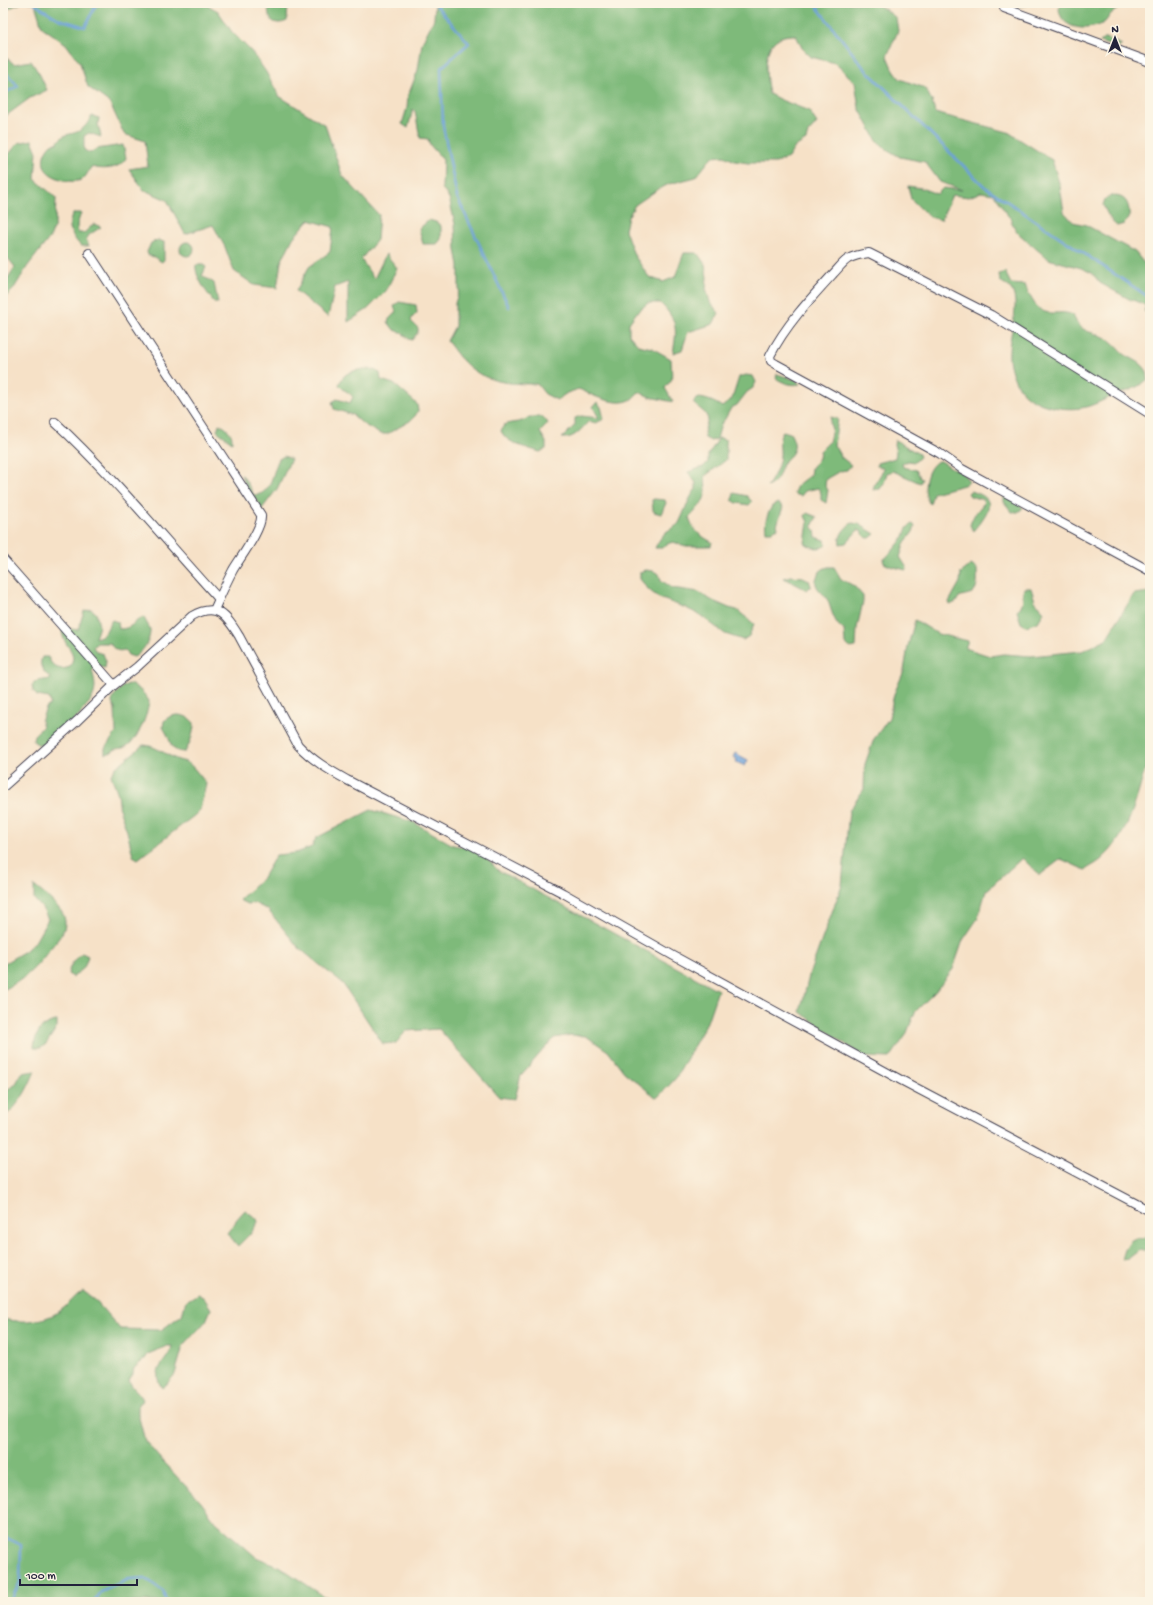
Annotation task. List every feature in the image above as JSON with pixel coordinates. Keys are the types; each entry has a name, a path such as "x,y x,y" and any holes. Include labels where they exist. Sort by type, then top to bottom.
{"street":[{"path":"1004,8 1150,62"},
{"path":"89,253 261,515 262,520 232,571 214,610"},
{"path":"1150,414 991,315 869,253 860,254 847,259 823,284 787,328 776,343 770,356 771,361 802,379 939,453 962,469 1150,571"},
{"path":"55,422 80,445 155,525 219,599"},
{"path":"3,559 114,685"},
{"path":"3,787 78,721 114,685 137,667 192,616 207,610 214,610 229,620 240,636 298,745 306,754 321,764 346,780 563,893 672,955 899,1079 1150,1211"}],"green space":[{"path":"3,3 21,3 3,11"},
{"path":"28,3 204,3 218,11 232,32 251,51 266,72 279,96 325,125 342,175 379,215 377,240 361,259 374,279 386,254 397,268 386,291 368,309 348,322 348,282 335,287 328,317 296,291 309,267 330,252 333,227 309,220 293,238 281,262 277,288 254,285 234,271 225,247 213,225 185,234 167,200 144,190 129,169 148,166 145,141 124,134 110,103 88,87 80,63 66,44 42,27 35,4"},
{"path":"272,3 288,3 287,21 278,23 270,18 268,10 269,5"},
{"path":"435,3 874,3 896,18 898,31 887,56 892,68 900,79 925,88 932,101 935,113 1008,132 1052,160 1060,186 1064,212 1073,222 1086,225 1135,252 1143,262 1150,267 1150,315 1144,311 1146,306 1129,299 1100,283 1092,273 1081,268 1048,259 1018,233 1011,222 1013,221 994,194 981,192 969,197 952,195 941,220 930,217 911,199 908,186 921,188 937,194 943,188 962,190 940,182 925,162 900,157 877,141 859,108 855,82 835,63 811,57 802,48 796,35 788,35 776,40 771,45 768,53 766,70 769,94 809,111 817,123 808,133 806,140 795,147 788,158 776,163 748,163 735,161 724,156 712,157 696,177 669,184 657,190 635,205 628,217 625,230 634,255 649,277 663,282 675,277 684,253 697,253 705,264 707,277 706,289 710,302 719,313 713,324 688,332 682,350 673,353 675,326 670,315 660,303 648,303 637,312 629,323 629,335 638,345 652,348 671,359 672,379 665,388 673,402 650,397 639,392 630,400 618,402 597,397 579,389 567,393 557,400 545,394 537,384 508,383 481,375 462,361 447,341 455,326 455,303 459,291 459,265 456,250 455,224 449,198 442,188 443,160 430,145 428,139 420,138 415,111 413,109 408,128 402,124 407,108 408,96 418,70 422,43 434,19"},
{"path":"994,3 1031,3 1024,6 1019,6"},
{"path":"1063,3 1128,3 1112,13 1102,24 1089,28 1081,28 1074,27 1063,20 1059,7"},
{"path":"1105,38 1122,45 1118,48 1100,42"},
{"path":"3,55 14,64 31,61 47,90 30,98 7,115 3,116"},
{"path":"92,116 99,118 98,124 101,137 89,133 84,136 84,150 90,153 96,149 123,145 126,158 123,162 115,167 106,169 91,167 84,178 75,181 63,180 47,172 43,161 44,155 51,144 57,143 64,136 81,130"},
{"path":"32,140 37,152 35,179 56,198 55,224 51,236 27,267 13,290 3,299 3,277 8,278 15,267 3,252 3,153 9,154 18,143"},
{"path":"1111,196 1121,197 1128,205 1129,219 1124,224 1117,226 1112,222 1103,205 1105,199"},
{"path":"74,213 81,213 77,225 78,233 84,233 94,224 101,227 89,235 86,240 89,246 81,246 72,235 70,222"},
{"path":"429,220 436,222 441,226 441,239 437,244 423,244 419,229"},
{"path":"158,240 164,242 164,260 162,262 148,255 147,252 151,243"},
{"path":"187,242 192,244 194,249 192,254 187,256 182,254 180,249 182,244"},
{"path":"196,265 203,265 206,267 202,276 214,283 218,303 215,303 202,285 197,274"},
{"path":"1005,272 1011,284 1025,285 1038,308 1049,313 1065,313 1073,315 1083,329 1108,339 1124,354 1143,366 1146,370 1148,379 1133,389 1090,406 1073,409 1046,405 1023,393 1012,373 1010,364 1009,355 1015,301 1010,288 1000,281 999,274"},
{"path":"399,302 416,305 417,313 411,321 418,328 418,332 412,340 401,332 394,330 388,322 396,312 394,306"},
{"path":"366,369 374,370 380,373 381,380 394,384 417,404 418,411 410,421 387,434 380,434 363,424 353,415 334,409 332,402 337,399 350,403 353,397 339,385 343,377 350,372"},
{"path":"777,374 796,380 800,384 788,384 781,381 776,378"},
{"path":"746,375 753,376 756,382 753,388 747,392 737,405 731,408 721,424 717,439 711,441 705,438 704,432 708,419 705,413 693,403 697,398 700,398 716,403 722,407 732,399 739,377"},
{"path":"597,402 601,407 604,419 596,423 589,421 574,435 567,438 562,438 575,425 575,418 581,416 599,418 593,407"},
{"path":"529,417 543,417 548,423 540,432 546,442 546,449 540,452 513,442 501,431 504,425 520,422"},
{"path":"831,417 838,419 834,445 841,457 851,465 847,470 840,471 826,479 825,486 828,490 826,503 821,500 821,493 818,488 805,491 801,496 794,494 798,485 810,475 811,469 819,458 820,451 829,442 832,429 830,424"},
{"path":"219,424 229,431 232,436 232,442 217,431"},
{"path":"783,431 790,433 794,442 794,449 792,454 785,461 775,482 767,487 778,464 780,456 780,440"},
{"path":"719,438 726,440 726,460 705,476 706,494 700,505 689,518 692,526 698,533 712,542 711,546 686,546 673,542 662,548 655,548 666,532 679,523 693,492 696,489 696,483 688,472 703,467 708,462 708,455"},
{"path":"895,440 919,454 920,457 915,462 908,461 902,464 903,467 916,470 922,480 920,483 893,471 887,473 884,483 880,489 873,490 883,468 877,466 877,463 895,458"},
{"path":"284,456 291,459 277,489 261,510 259,503 247,489 241,475 254,495 260,494 268,487 279,459"},
{"path":"938,461 941,461 955,470 962,472 969,481 964,485 933,493 930,504 927,499 925,487 927,475 930,469"},
{"path":"970,491 980,494 986,498 988,502 988,507 983,519 973,531 970,525 971,521 984,503 983,500 970,496 968,493"},
{"path":"734,493 747,496 752,502 749,505 737,503 732,500"},
{"path":"1004,497 1017,502 1023,508 1018,512 1012,512 1004,502"},
{"path":"652,500 665,500 666,503 661,514 654,512 653,510"},
{"path":"778,503 783,507 777,525 778,528 772,531 766,531 766,521 768,515 772,506"},
{"path":"807,513 817,517 812,526 815,530 816,537 825,540 826,545 824,547 816,548 805,543 808,522 805,516"},
{"path":"852,523 859,524 875,534 870,538 867,538 861,531 858,530 846,543 840,544 840,538 843,532"},
{"path":"912,524 915,526 913,532 905,542 900,557 907,568 906,570 884,563 883,560 899,543 909,526"},
{"path":"971,565 977,569 976,589 972,593 959,597 956,602 950,605 949,602 960,582 961,573"},
{"path":"834,567 841,579 854,586 863,596 857,628 856,647 850,648 845,643 844,630 836,621 828,601 817,587 816,581 819,573 822,569"},
{"path":"646,570 659,574 661,580 672,588 699,592 711,600 737,610 754,624 749,636 743,640 725,634 700,615 659,598 649,590 640,579 640,572"},
{"path":"790,576 803,577 809,580 811,586 807,590 784,578"},
{"path":"1024,588 1031,588 1035,601 1044,612 1038,622 1026,626 1021,623 1017,611 1022,602"},
{"path":"1150,592 1150,757 1148,759 1137,798 1127,823 1114,846 1101,860 1085,870 1061,859 1040,875 1022,858 986,891 978,918 963,940 953,969 935,992 915,1012 906,1035 890,1058 864,1057 800,1012 810,972 842,885 849,811 864,789 865,764 874,739 889,718 894,694 904,671 908,646 915,620 938,634 968,641 965,648 990,656 1004,654 1031,656 1082,651 1106,639 1134,594"},
{"path":"91,609 96,613 99,626 95,638 106,632 112,620 118,622 119,629 124,629 144,617 150,629 148,641 143,649 134,657 128,655 125,650 116,650 110,643 97,643 93,647 97,652 103,654 106,661 105,668 99,667 92,669 95,688 91,700 80,715 45,745 39,745 33,741 34,735 43,726 41,721 46,708 51,704 49,698 37,696 33,691 32,685 37,681 51,679 41,667 42,657 48,657 52,664 57,668 63,669 70,667 73,657 65,642 62,632 66,626 71,629 78,630 84,611"},
{"path":"128,684 135,686 140,690 149,701 147,713 142,727 130,744 124,748 116,749 105,754 105,748 116,733 115,709 112,703 113,697 122,687"},
{"path":"176,715 186,717 194,723 189,745 185,752 174,749 163,727 164,721 169,717"},
{"path":"143,745 155,748 176,759 188,763 206,784 200,810 138,859 133,856 127,831 120,812 118,794 111,775 114,769"},
{"path":"371,810 413,822 453,845 470,848 486,858 499,871 718,990 707,1022 676,1078 657,1098 624,1072 608,1051 586,1036 571,1035 554,1038 521,1075 515,1099 499,1097 439,1029 406,1031 396,1043 383,1044 343,984 298,947 268,910 254,903 247,904 239,900 262,879 276,855 296,853 312,847 316,838"},
{"path":"34,886 61,910 65,919 64,929 59,938 34,968 23,978 3,990 3,964 25,951 35,942 48,919 42,908 34,899"},
{"path":"82,953 88,956 84,968 73,977 68,974 71,965"},
{"path":"57,1021 57,1027 46,1044 41,1048 34,1048 34,1043 40,1030 44,1026"},
{"path":"35,1071 18,1103 3,1117 3,1092 15,1085 22,1073"},
{"path":"245,1210 257,1219 258,1222 251,1233 238,1246 227,1233"},
{"path":"1150,1236 1150,1249 1138,1251 1128,1259 1122,1260 1128,1243 1134,1239 1144,1238"},
{"path":"83,1291 94,1299 120,1329 161,1330 182,1315 186,1301 198,1294 204,1298 211,1309 206,1321 183,1346 175,1374 167,1384 162,1388 158,1375 159,1370 172,1346 167,1346 148,1354 145,1359 134,1368 133,1374 129,1380 143,1400 138,1404 138,1414 145,1441 200,1501 216,1522 256,1557 280,1567 325,1597 336,1602 3,1602 3,1319 32,1321 54,1315"}],"water":[{"path":"735,753 748,760 745,766 736,762 737,759 733,757"}],"waterway":[{"path":"33,3 59,19 85,27 97,3"},
{"path":"434,3 469,43 441,68 443,126 457,197 509,307"},
{"path":"814,3 864,68 984,186 1150,298"},
{"path":"3,71 18,86 3,94"},
{"path":"3,1536 21,1545 20,1582 10,1602"},
{"path":"94,1602 101,1592 129,1579 145,1578 163,1591 166,1602"}]}
